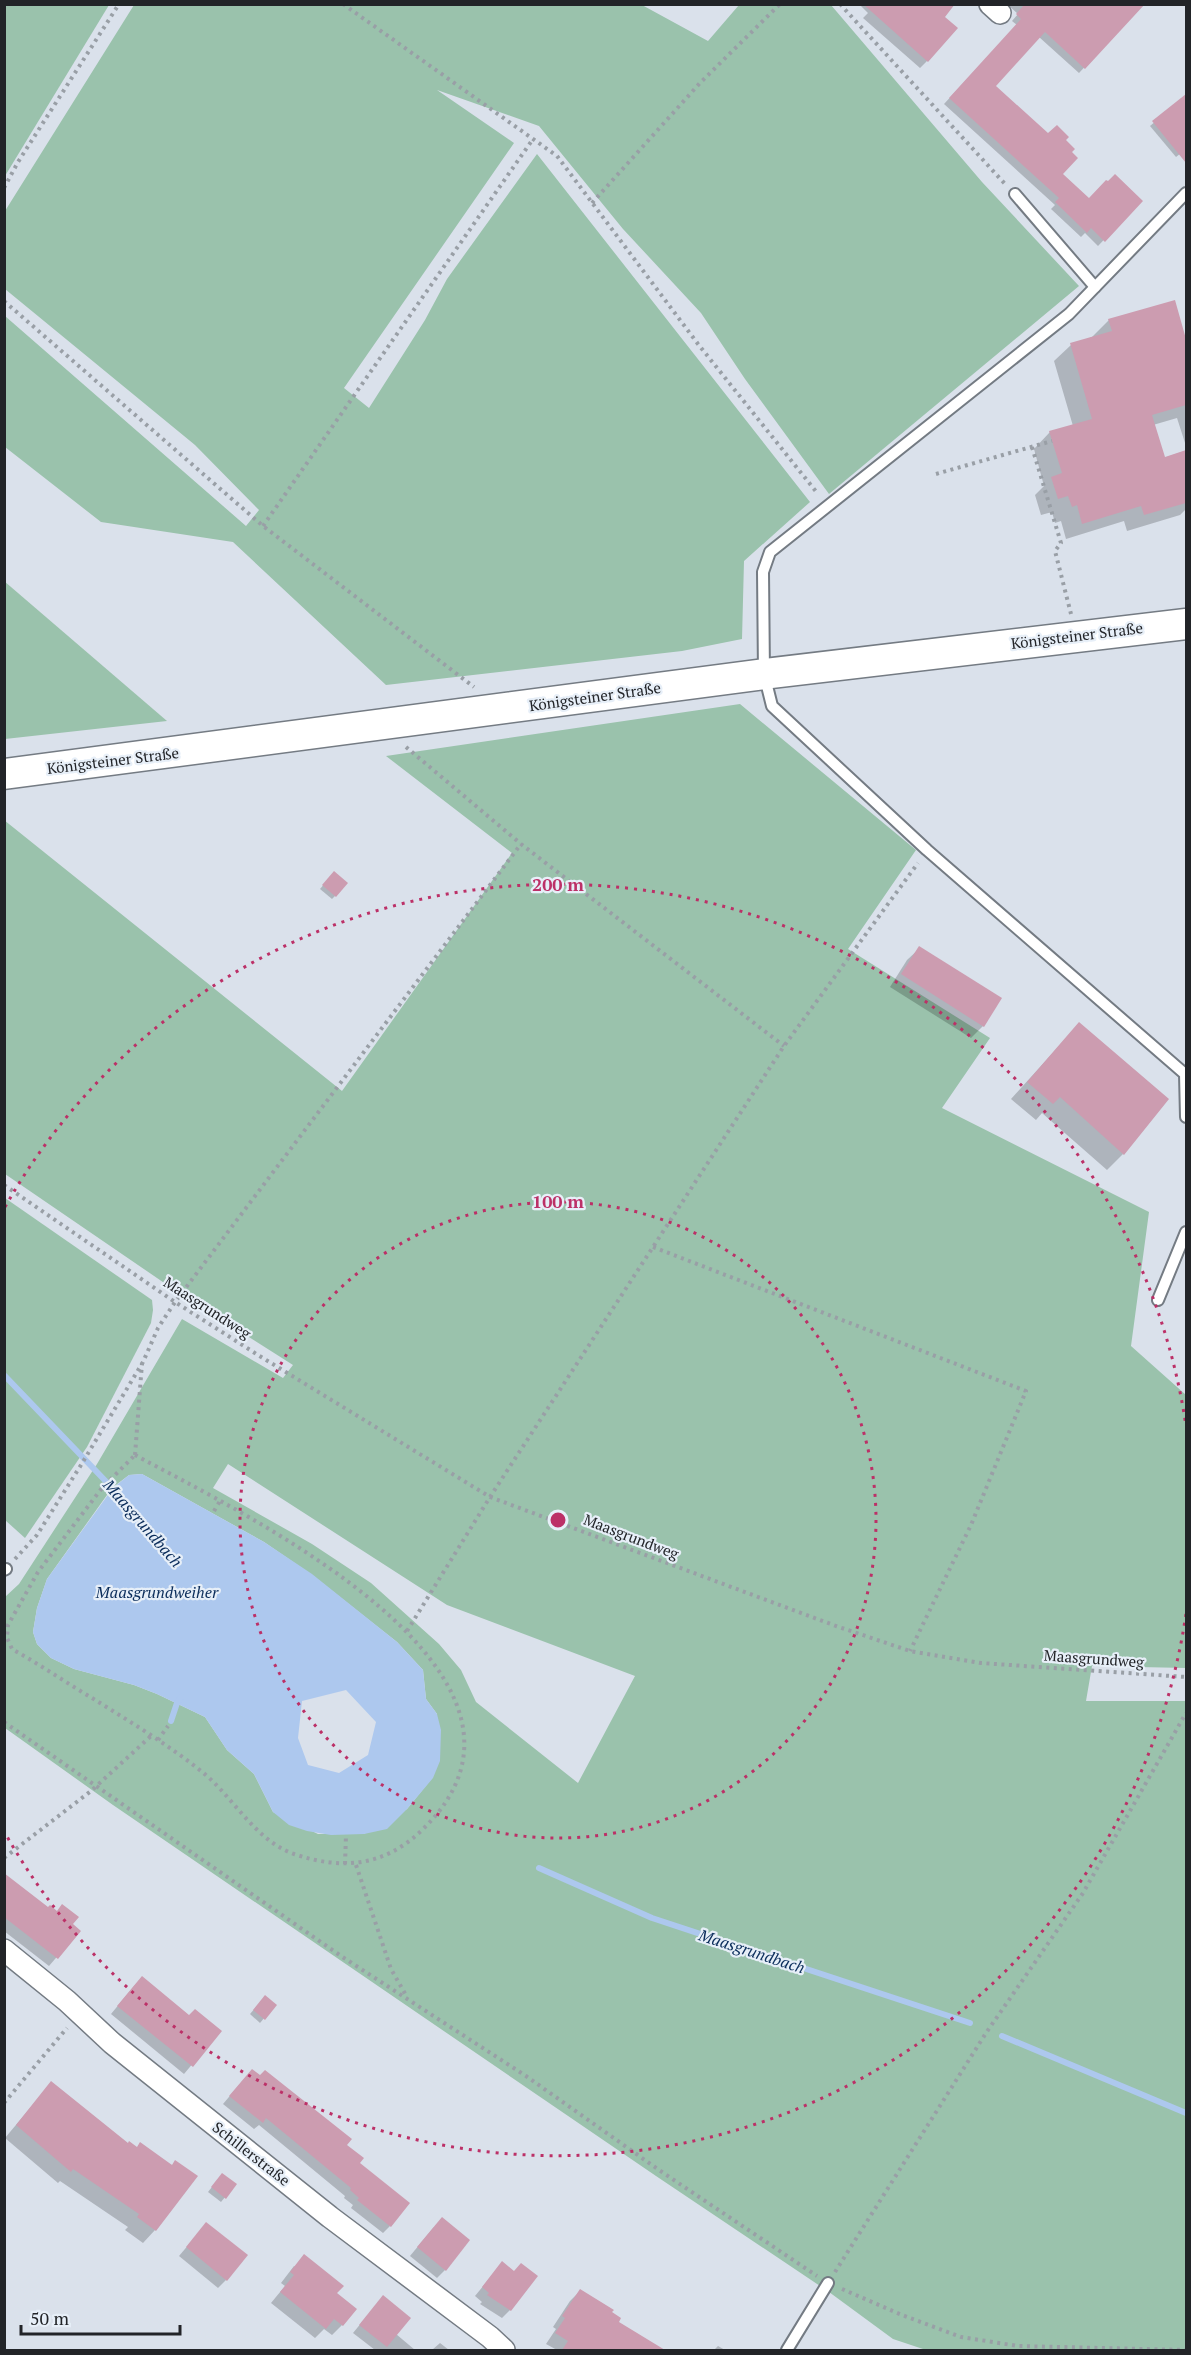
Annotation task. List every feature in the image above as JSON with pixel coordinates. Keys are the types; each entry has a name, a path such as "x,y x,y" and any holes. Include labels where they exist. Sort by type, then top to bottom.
{"main road":[{"name":"Königsteiner Straße","path":"4,774 764,674 1186,624"}],"street":[{"name":"Schillerstraße","path":"6,1955 80,2013 111,2043 330,2217 490,2337 504,2350"}],"lane":[{"path":"1186,193 1069,314 770,552 763,572 764,674 772,706 927,850 1185,1074 1186,1117"},
{"path":"1015,194 1095,287"},
{"path":"1158,1300 1186,1232"},
{"path":"787,2350 828,2283"}],"path":[{"path":"4,188 18,162 119,4"},
{"path":"343,4 557,156 698,344 827,506"},
{"path":"592,203 700,83 780,4"},
{"path":"840,4 1015,194"},
{"path":"263,526 533,139"},
{"path":"4,301 263,526 478,691 506,709"},
{"path":"936,474 1053,441"},
{"path":"1032,447 1061,543 1054,551 1077,636"},
{"path":"385,725 395,738 521,844 784,1046"},
{"path":"5,1570 37,1535 88,1454 142,1362 158,1328 175,1302 521,844"},
{"path":"406,1631 489,1497 784,1046 927,850"},
{"name":"Maasgrundweg","path":"4,1185 175,1302 489,1497 836,1626 910,1651 981,1663 1186,1677"},
{"path":"653,1247 1026,1391 971,1525 910,1651"},
{"path":"135,1455 220,1501 318,1561 406,1631 434,1663 458,1705 465,1731 465,1755 458,1780 448,1800 434,1819 416,1836 384,1856 356,1864 345,1864 293,1853 267,1838 242,1813 221,1787 158,1740 12,1649 6,1638 8,1625 38,1572 102,1488 135,1455 142,1362"},
{"path":"214,1511 220,1501"},
{"path":"828,2283 986,2033 1083,1893 1186,1713"},
{"path":"4,1722 340,1956 526,2076 807,2271 828,2283 902,2315 961,2337 1018,2346 1186,2350"},
{"path":"158,1740 168,1726"},
{"path":"4,1858 97,1786 152,1736"},
{"path":"345,1864 346,1835"},
{"path":"356,1864 391,1969 409,2000"},
{"path":"4,2103 80,2013"}],"green space":[{"path":"4,5 109,5 5,176"},
{"path":"134,5 642,5 708,41 739,5 831,5 982,182 1079,286 829,494 745,379 701,313 623,229 539,126 437,90 514,143 344,388 369,408 425,320 447,279 537,154 810,502 744,561 742,639 682,651 386,685 233,542 101,522 5,447 5,316 246,526 259,510 195,445 5,289 5,211"},
{"path":"4,581 167,721 5,739"},
{"path":"740,704 916,850 848,949 990,1038 942,1108 1149,1212 1131,1346 1186,1395 1186,1668 1092,1666 1086,1701 1186,1701 1186,2350 926,2350 893,2339 829,2292 113,1805 5,1728 5,1597 19,1584 97,1464 182,1319 283,1378 293,1365 176,1291 5,1174 4,820 342,1091 512,853 386,756","holes":["228,1464 447,1605 635,1676 578,1783 476,1702 461,1670 439,1644 371,1583 312,1544 213,1488","142,1474 264,1542 312,1575 397,1642 423,1670 426,1699 437,1714 432,1778 407,1809 364,1834 318,1834 273,1812 254,1774 227,1750 205,1717 134,1685 74,1669 51,1658 37,1644 33,1632 37,1608 47,1579 112,1488 129,1475"]},
{"path":"5,1198 152,1300 153,1310 151,1323 87,1447 25,1538 5,1520"}],"water":[{"name":"Maasgrundweiher","path":"142,1474 264,1542 312,1574 397,1642 423,1670 426,1699 437,1714 441,1730 440,1761 433,1778 387,1829 364,1834 331,1835 289,1825 273,1812 254,1774 227,1750 205,1717 134,1685 74,1669 51,1658 37,1644 33,1632 37,1608 47,1579 113,1488 129,1475","holes":["346,1690 376,1722 368,1755 339,1773 308,1765 298,1738 302,1701"]}],"building":[{"path":"863,4 955,4 945,17 958,28 928,62"},
{"path":"1025,4 1145,4 1085,69 1045,32 996,86 1048,133 1057,125 1069,137 1066,140 1075,149 1072,152 1078,158 1063,174 1089,198 1115,174 1143,201 1105,242 1091,228 1087,233 1055,202 1059,198 949,98 1021,19 1016,14"},
{"path":"1186,94 1186,163 1152,121"},
{"path":"1175,300 1186,339 1186,405 1152,415 1165,457 1186,450 1186,503 1144,515 1141,506 1082,524 1077,505 1072,507 1068,496 1058,499 1051,477 1062,473 1049,431 1092,419 1070,343 1112,331 1108,319"},
{"path":"334,871 348,883 336,897 322,885"},
{"path":"919,946 1002,998 984,1027 901,974"},
{"path":"1079,1022 1169,1099 1124,1155 1060,1097 1053,1104 1027,1082"},
{"path":"4,1873 48,1907 50,1905 57,1911 62,1904 79,1917 73,1924 81,1931 58,1959 4,1917"},
{"path":"142,1976 189,2015 195,2009 222,2031 193,2067 117,2006"},
{"path":"265,1995 277,2005 265,2020 253,2010"},
{"path":"252,2069 260,2075 265,2070 352,2139 347,2145 364,2158 360,2163 410,2203 391,2227 357,2200 359,2198 350,2190 351,2188 266,2118 263,2123 229,2096"},
{"path":"51,2081 128,2143 129,2141 137,2147 140,2142 172,2165 175,2160 198,2176 156,2231 137,2217 139,2214 73,2169 71,2172 16,2125"},
{"path":"222,2173 237,2184 226,2199 211,2187"},
{"path":"442,2217 470,2240 446,2271 417,2247"},
{"path":"206,2222 248,2255 227,2281 186,2247"},
{"path":"304,2254 344,2286 337,2293 357,2309 343,2326 334,2319 326,2329 280,2292 294,2275 290,2272"},
{"path":"502,2261 514,2271 521,2263 538,2276 511,2311 487,2295 489,2293 482,2287"},
{"path":"580,2289 614,2310 612,2312 621,2318 619,2322 665,2350 562,2350 568,2341 555,2333 565,2318 562,2316"},
{"path":"383,2295 411,2318 387,2347 359,2325"}],"waterway":[{"name":"Maasgrundbach","path":"4,1375 117,1493"},
{"path":"171,1721 181,1697"},
{"name":"Maasgrundbach","path":"539,1868 652,1918 970,2023"},
{"name":"Maasgrundbach","path":"1002,2036 1186,2113"}]}
